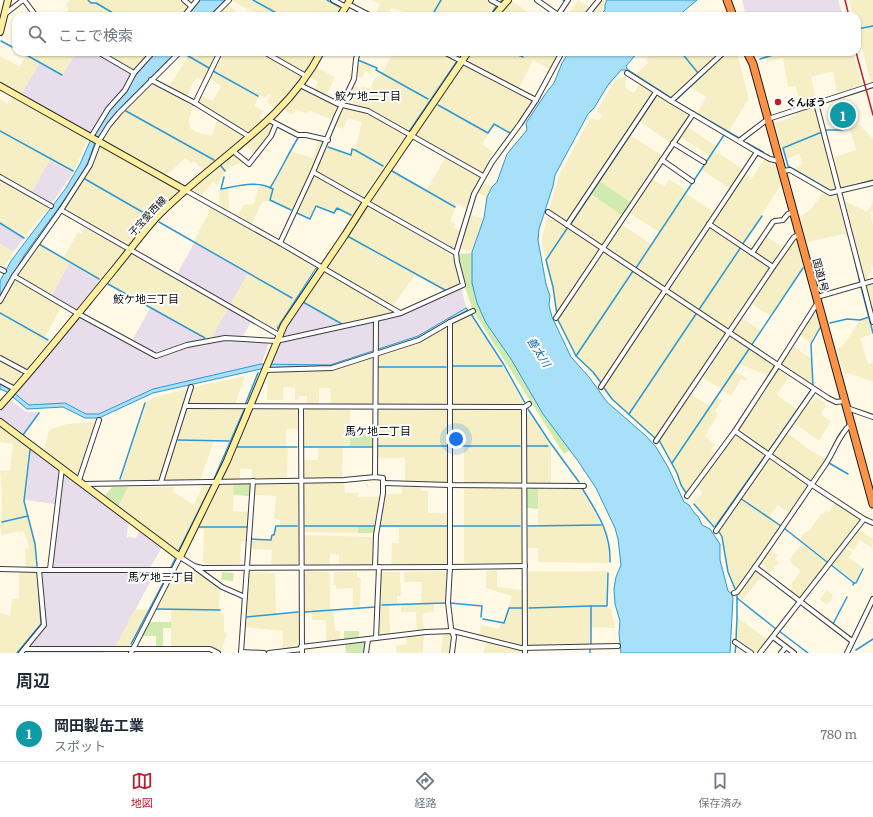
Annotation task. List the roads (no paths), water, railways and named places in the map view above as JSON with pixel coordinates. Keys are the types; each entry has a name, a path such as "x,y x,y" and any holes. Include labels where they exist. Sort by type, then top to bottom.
{"highway":[{"path":"728,0 732,12"},
{"name":"国道1号","path":"749,56 794,212 873,504"}],"street":[{"path":"0,32 8,0"},
{"path":"5,14 23,0 33,12"},
{"path":"184,0 191,6"},
{"path":"187,12 197,0"},
{"path":"217,12 229,0"},
{"path":"333,0 348,4 363,12"},
{"path":"491,0 502,6"},
{"path":"497,12 508,0"},
{"path":"537,0 554,12"},
{"path":"560,12 568,0"},
{"path":"589,12 599,0"},
{"path":"105,56 134,73"},
{"path":"91,137 108,109 125,90 134,73 143,66 150,56"},
{"path":"0,301 14,276 61,210 90,165 98,141 119,113 176,56"},
{"path":"195,103 218,56"},
{"path":"271,56 306,76"},
{"name":"子宝愛西線","path":"0,406 56,341 77,313 156,219 185,190 250,137 268,120 300,85 318,56"},
{"path":"280,243 328,140 342,104 355,77 357,56"},
{"path":"452,56 536,100"},
{"path":"132,651 217,482 278,338 298,303 465,56"},
{"path":"14,276 77,313 156,356 187,345 225,338 278,338 401,313 463,285 456,253 474,194 483,176 499,151 536,100 560,56"},
{"path":"671,101 720,56"},
{"path":"627,73 757,152 770,159 779,161"},
{"path":"151,80 195,103 250,137"},
{"path":"300,85 338,104 368,111 483,176"},
{"path":"739,141 768,119 873,85"},
{"path":"0,86 280,243 401,313"},
{"path":"567,225 656,92"},
{"path":"816,103 873,322"},
{"path":"556,318 693,114"},
{"path":"268,120 298,135 306,135 328,140"},
{"path":"232,151 249,164 271,136 276,124"},
{"path":"673,143 704,162"},
{"path":"601,387 757,152"},
{"path":"662,160 692,181"},
{"path":"782,171 790,170 830,193 873,183"},
{"path":"313,172 456,253"},
{"path":"0,177 51,206"},
{"path":"61,210 278,338"},
{"path":"548,212 814,390 836,402 846,404 873,417"},
{"path":"752,253 773,222 783,220 788,214 794,212"},
{"path":"709,224 773,267"},
{"path":"656,441 773,267 794,237 800,235"},
{"path":"686,496 735,431 778,365 818,299 873,281"},
{"path":"264,370 332,368 375,352 419,340 473,311"},
{"path":"375,477 376,319"},
{"path":"450,322 450,567 448,602 451,628 454,637 452,653"},
{"path":"0,358 28,373"},
{"path":"0,381 15,389"},
{"path":"162,482 191,387"},
{"path":"716,531 814,390"},
{"path":"185,406 450,406 523,408 529,404"},
{"path":"301,407 302,650"},
{"path":"523,408 525,653"},
{"path":"81,482 99,420"},
{"path":"0,422 180,557 222,587 245,597"},
{"path":"734,593 738,592 756,567 812,485 851,423"},
{"path":"735,431 812,485 864,519 873,523"},
{"path":"50,569 62,468"},
{"path":"81,482 217,482 344,480 375,477 384,478 376,535 378,613 376,638"},
{"path":"253,481 241,653 264,653"},
{"path":"384,483 584,486"},
{"path":"760,653 864,519"},
{"path":"194,566 202,568 525,566"},
{"path":"756,567 852,642"},
{"path":"0,569 173,570"},
{"path":"21,653 44,625 40,570"},
{"path":"847,653 873,600"},
{"path":"269,653 302,650 368,639 426,632 453,631 525,648 618,646"},
{"path":"773,637 794,653"},
{"path":"366,653 368,639"},
{"path":"735,642 750,653"},
{"path":"781,653 786,647"},
{"path":"25,649 132,651 210,649 218,653"}],"water":[{"path":"200,0 225,0 213,12 190,12"},
{"path":"607,0 697,0 683,12 603,12 605,10"},
{"path":"152,56 172,56 123,105 96,140 85,170 25,254 0,297 0,281 11,261 66,188 80,164 91,139 112,107 129,88 133,78"},
{"name":"善太川","path":"566,56 635,56 626,66 627,69 672,98 671,99 626,70 621,70 608,85 594,108 588,114 555,175 553,186 539,229 538,240 546,284 550,296 549,305 552,317 571,357 589,377 607,402 646,436 656,447 668,467 684,502 689,505 698,516 702,525 710,529 720,544 720,560 728,591 731,593 733,598 730,653 621,653 619,634 620,621 615,604 614,589 616,577 621,565 618,539 615,528 596,488 543,414 511,359 486,323 477,303 472,283 472,252 484,218 487,197 492,187 497,182 507,154 527,130 526,123 554,83"},
{"path":"456,62 456,64 409,131"},
{"path":"316,268 317,270 278,329 277,328"},
{"path":"466,308 468,310 418,338 331,367 261,369 153,393 99,418 85,418 63,407 27,409 7,392 0,389 0,384 9,389 29,405 65,403 86,414 99,414 153,389 261,364 330,365 418,336"}],"waterway":[{"path":"88,0 91,3 96,3 111,12"},
{"path":"253,0 275,12"},
{"path":"327,0 340,7"},
{"path":"434,12 441,0"},
{"path":"493,12 496,7"},
{"path":"861,28 873,26"},
{"path":"1,41 12,47"},
{"path":"28,56 62,75"},
{"path":"188,56 209,68"},
{"path":"684,56 698,73"},
{"path":"723,56 675,101 739,138"},
{"path":"760,59 770,56"},
{"path":"358,60 377,68 376,70 428,99"},
{"path":"213,71 258,96"},
{"path":"570,225 656,96"},
{"path":"438,105 488,133 494,124 510,133"},
{"path":"126,111 214,160"},
{"path":"825,130 842,130 848,128"},
{"path":"0,131 73,171"},
{"path":"822,132 783,148 788,166 831,191 833,190"},
{"path":"636,268 724,135"},
{"path":"270,188 298,138"},
{"path":"747,143 763,152"},
{"path":"328,147 351,155 352,149 355,150 383,166"},
{"path":"221,166 225,171"},
{"path":"392,171 455,207"},
{"path":"224,177 221,189 247,184 267,186 273,189 270,200 291,210"},
{"path":"85,179 151,217"},
{"path":"852,186 873,180"},
{"path":"297,213 310,219 316,206 334,213 337,208 351,215"},
{"path":"742,245 762,216"},
{"path":"159,222 292,298"},
{"path":"0,223 24,238"},
{"path":"557,315 553,287 546,260 568,227"},
{"path":"349,237 445,290"},
{"path":"39,244 99,279"},
{"path":"698,311 741,247"},
{"path":"854,257 860,283"},
{"path":"751,346 803,268"},
{"path":"576,356 633,271"},
{"path":"108,284 205,338"},
{"path":"861,287 873,333"},
{"path":"303,302 342,324"},
{"path":"0,313 48,340"},
{"path":"471,314 504,365 525,403"},
{"path":"629,414 696,314"},
{"path":"830,323 847,319 860,320 869,317"},
{"path":"558,320 576,356 593,372 602,384"},
{"path":"813,387 811,344 820,328"},
{"path":"672,463 749,349"},
{"path":"452,366 502,366"},
{"path":"378,367 446,367"},
{"path":"245,405 258,373"},
{"path":"604,388 612,399 656,439"},
{"path":"768,452 811,390"},
{"path":"120,479 145,403"},
{"path":"528,409 579,482"},
{"path":"214,479 244,410"},
{"path":"23,435 39,413"},
{"path":"178,440 229,441"},
{"path":"659,440 686,493"},
{"path":"378,446 447,446"},
{"path":"451,446 520,446"},
{"path":"527,446 548,446"},
{"path":"237,447 297,447"},
{"path":"304,447 373,447"},
{"path":"30,450 24,501 35,544 37,566"},
{"path":"715,527 765,456"},
{"path":"829,463 848,474"},
{"path":"179,550 211,486"},
{"path":"582,488 598,514 606,532 610,551 610,562"},
{"path":"740,498 781,526"},
{"path":"694,504 714,527"},
{"path":"2,522 28,516"},
{"path":"528,526 601,525"},
{"path":"251,539 271,540 276,526 297,526"},
{"path":"305,526 375,526"},
{"path":"379,526 448,526"},
{"path":"453,526 520,526"},
{"path":"199,527 248,527"},
{"path":"784,528 827,562"},
{"path":"718,530 722,537 728,572 735,589"},
{"path":"171,567 175,559"},
{"path":"830,564 854,583 853,585"},
{"path":"854,583 856,583 863,569"},
{"path":"131,644 169,572"},
{"path":"591,644 591,606 607,606 608,573"},
{"path":"17,653 41,624 38,579"},
{"path":"736,640 737,595"},
{"path":"833,624 847,597"},
{"path":"737,598 776,629"},
{"path":"382,605 445,603"},
{"path":"450,603 482,606 481,617"},
{"path":"529,608 591,606"},
{"path":"305,612 375,607"},
{"path":"483,619 504,623 509,608 522,608"},
{"path":"156,609 220,610"},
{"path":"247,617 298,612"},
{"path":"779,631 808,653"},
{"path":"856,650 873,639"},
{"path":"735,653 736,644"},
{"path":"590,648 590,653"}],"railway":[{"path":"845,0 848,12"},
{"path":"857,56 873,115"}],"place":[{"name":"ぐんぽう","path":"778,102"},
{"name":"岡田製缶工業","path":"843,115"}],"district":[{"name":"鮫ケ地二丁目","path":"368,96"},
{"name":"鮫ケ地三丁目","path":"146,299"},
{"name":"馬ケ地二丁目","path":"378,431"},
{"name":"馬ケ地三丁目","path":"161,577"}]}
